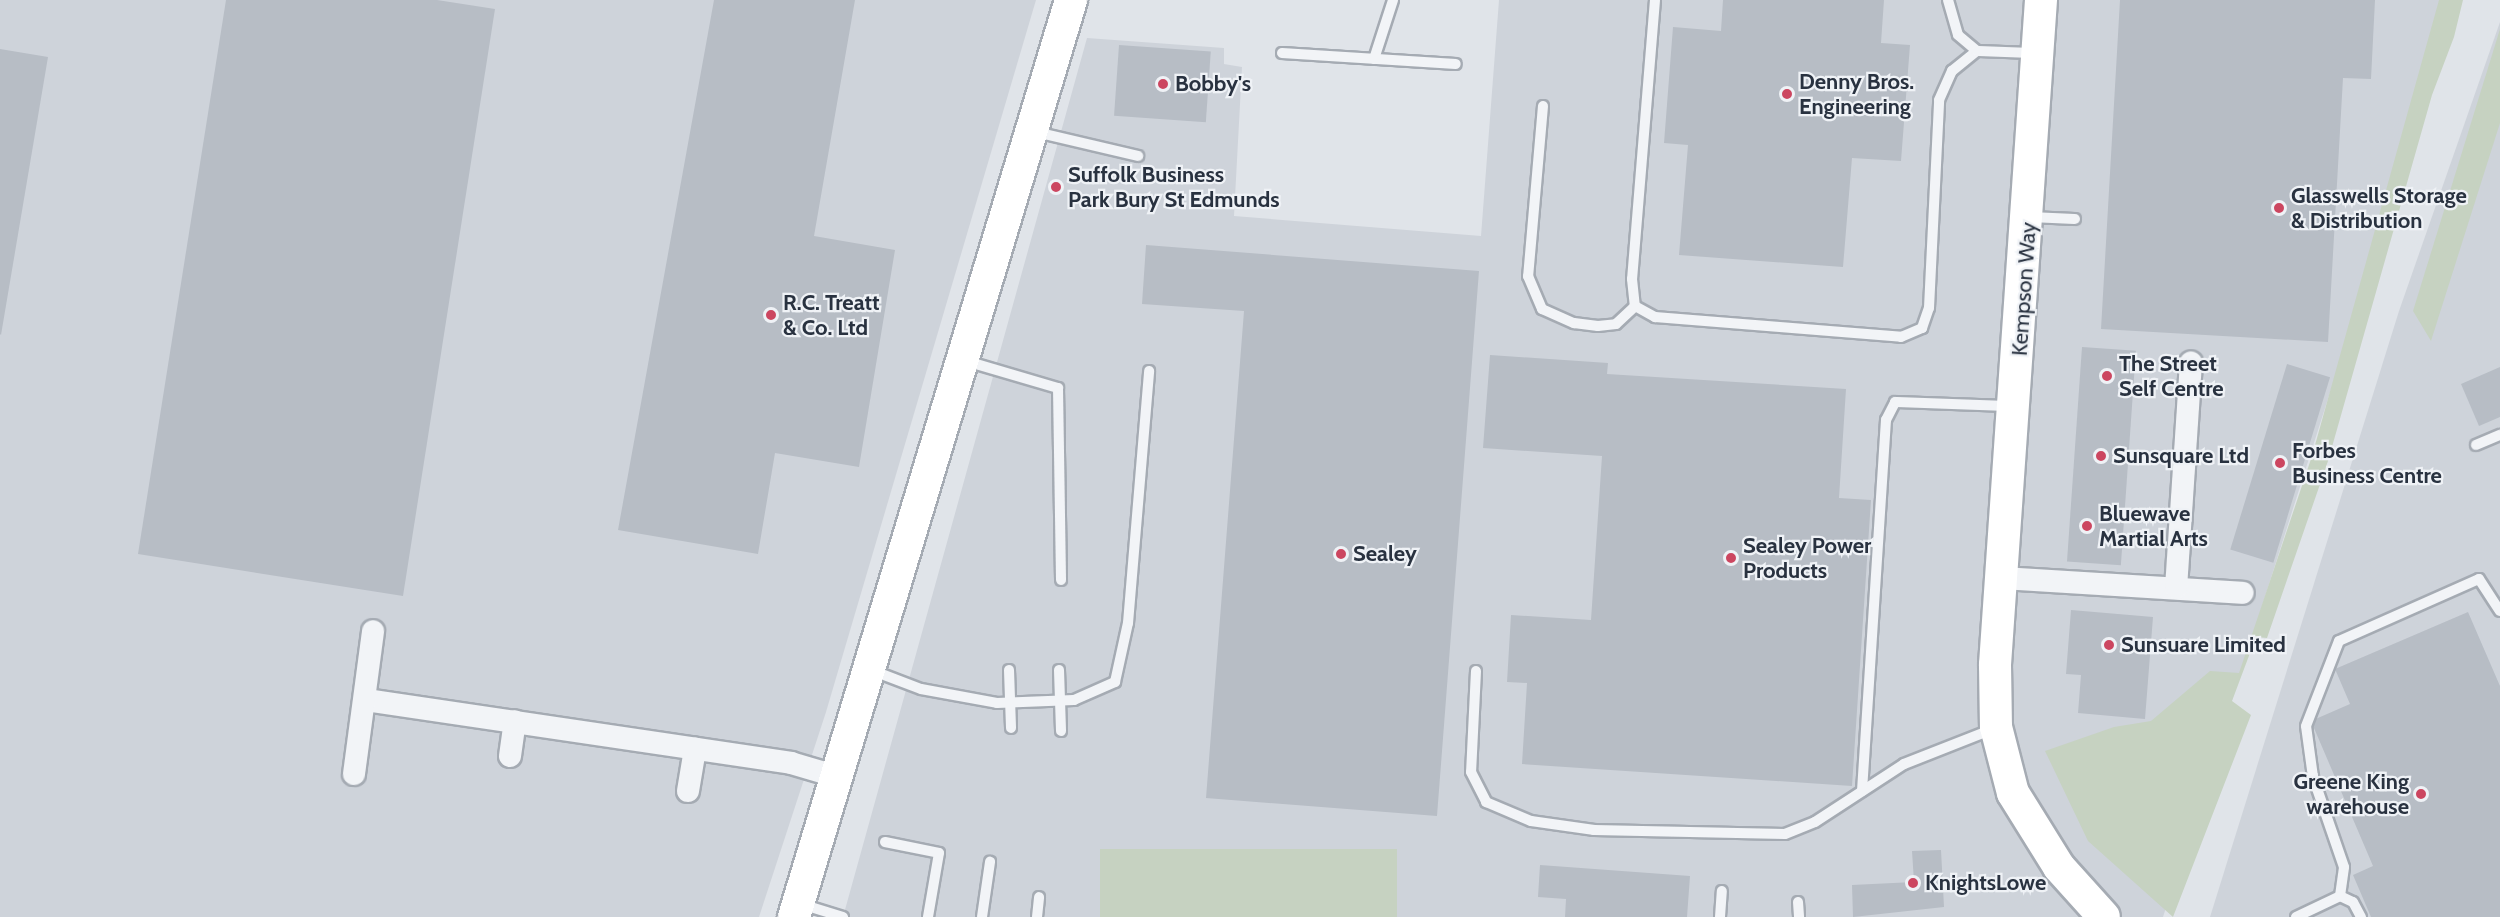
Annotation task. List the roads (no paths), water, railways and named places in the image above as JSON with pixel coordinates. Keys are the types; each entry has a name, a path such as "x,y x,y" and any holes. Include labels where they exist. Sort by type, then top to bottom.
{"street":[{"path":"796,910 835,777 871,670 1036,132 1071,0"},
{"name":"Kempson Way","path":"2041,0 2030,217 2001,578 1996,727 2013,793 2059,867 2104,917"},
{"path":"2176,588 2191,362"},
{"path":"2001,578 2243,593"},
{"path":"354,774 366,700 373,632"},
{"path":"366,700 791,763 835,777"},
{"path":"510,756 515,721"},
{"path":"688,791 695,749"}],"lane":[{"path":"1374,59 1393,0"},
{"path":"1635,306 1632,279 1655,0"},
{"path":"1948,0 1958,35 1977,51 2037,53"},
{"path":"1635,306 1655,317 1901,337 1922,328 1929,308 1939,100 1952,70 1977,51"},
{"path":"1282,53 1456,64"},
{"path":"1543,106 1528,276 1542,309 1574,323 1598,326 1616,324 1635,306"},
{"path":"1036,132 1138,156"},
{"path":"2030,217 2075,219"},
{"path":"966,360 1058,388 1061,579"},
{"path":"871,670 966,701 1010,703 1061,700 1115,682 1128,623 1149,371"},
{"path":"1862,791 1886,420 1895,402 2015,406"},
{"path":"2476,445 2500,435"},
{"path":"2340,896 2344,867 2313,777 2306,726 2339,641 2479,579 2500,611"},
{"path":"1010,670 1011,728"},
{"path":"1059,670 1061,731"},
{"path":"1476,671 1471,772 1486,802 1531,821 1651,833 1785,834 1815,822 1904,764 1996,727"},
{"path":"885,842 939,853 928,917"},
{"path":"982,917 990,862"},
{"path":"1719,917 1722,891"},
{"path":"2296,917 2340,896"},
{"path":"2340,896 2353,902 2361,917"},
{"path":"1037,917 1039,897"},
{"path":"1798,902 1799,917"},
{"path":"796,910 843,917"}],"place":[{"name":"Bobby's","path":"1163,84"},
{"name":"Denny Bros. Engineering","path":"1787,94"},
{"name":"Suffolk Business Park Bury St Edmunds","path":"1056,187"},
{"name":"Glasswells Storage & Distribution","path":"2279,208"},
{"name":"R.C. Treatt & Co. Ltd","path":"771,315"},
{"name":"The Street Self Centre","path":"2107,376"},
{"name":"Sunsquare Ltd","path":"2101,456"},
{"name":"Forbes Business Centre","path":"2280,463"},
{"name":"Bluewave Martial Arts","path":"2087,526"},
{"name":"Sealey","path":"1341,554"},
{"name":"Sealey Power Products","path":"1731,558"},
{"name":"Sunsuare Limited","path":"2109,645"},
{"name":"Greene King warehouse","path":"2421,794"},
{"name":"KnightsLowe","path":"1913,883"}]}
